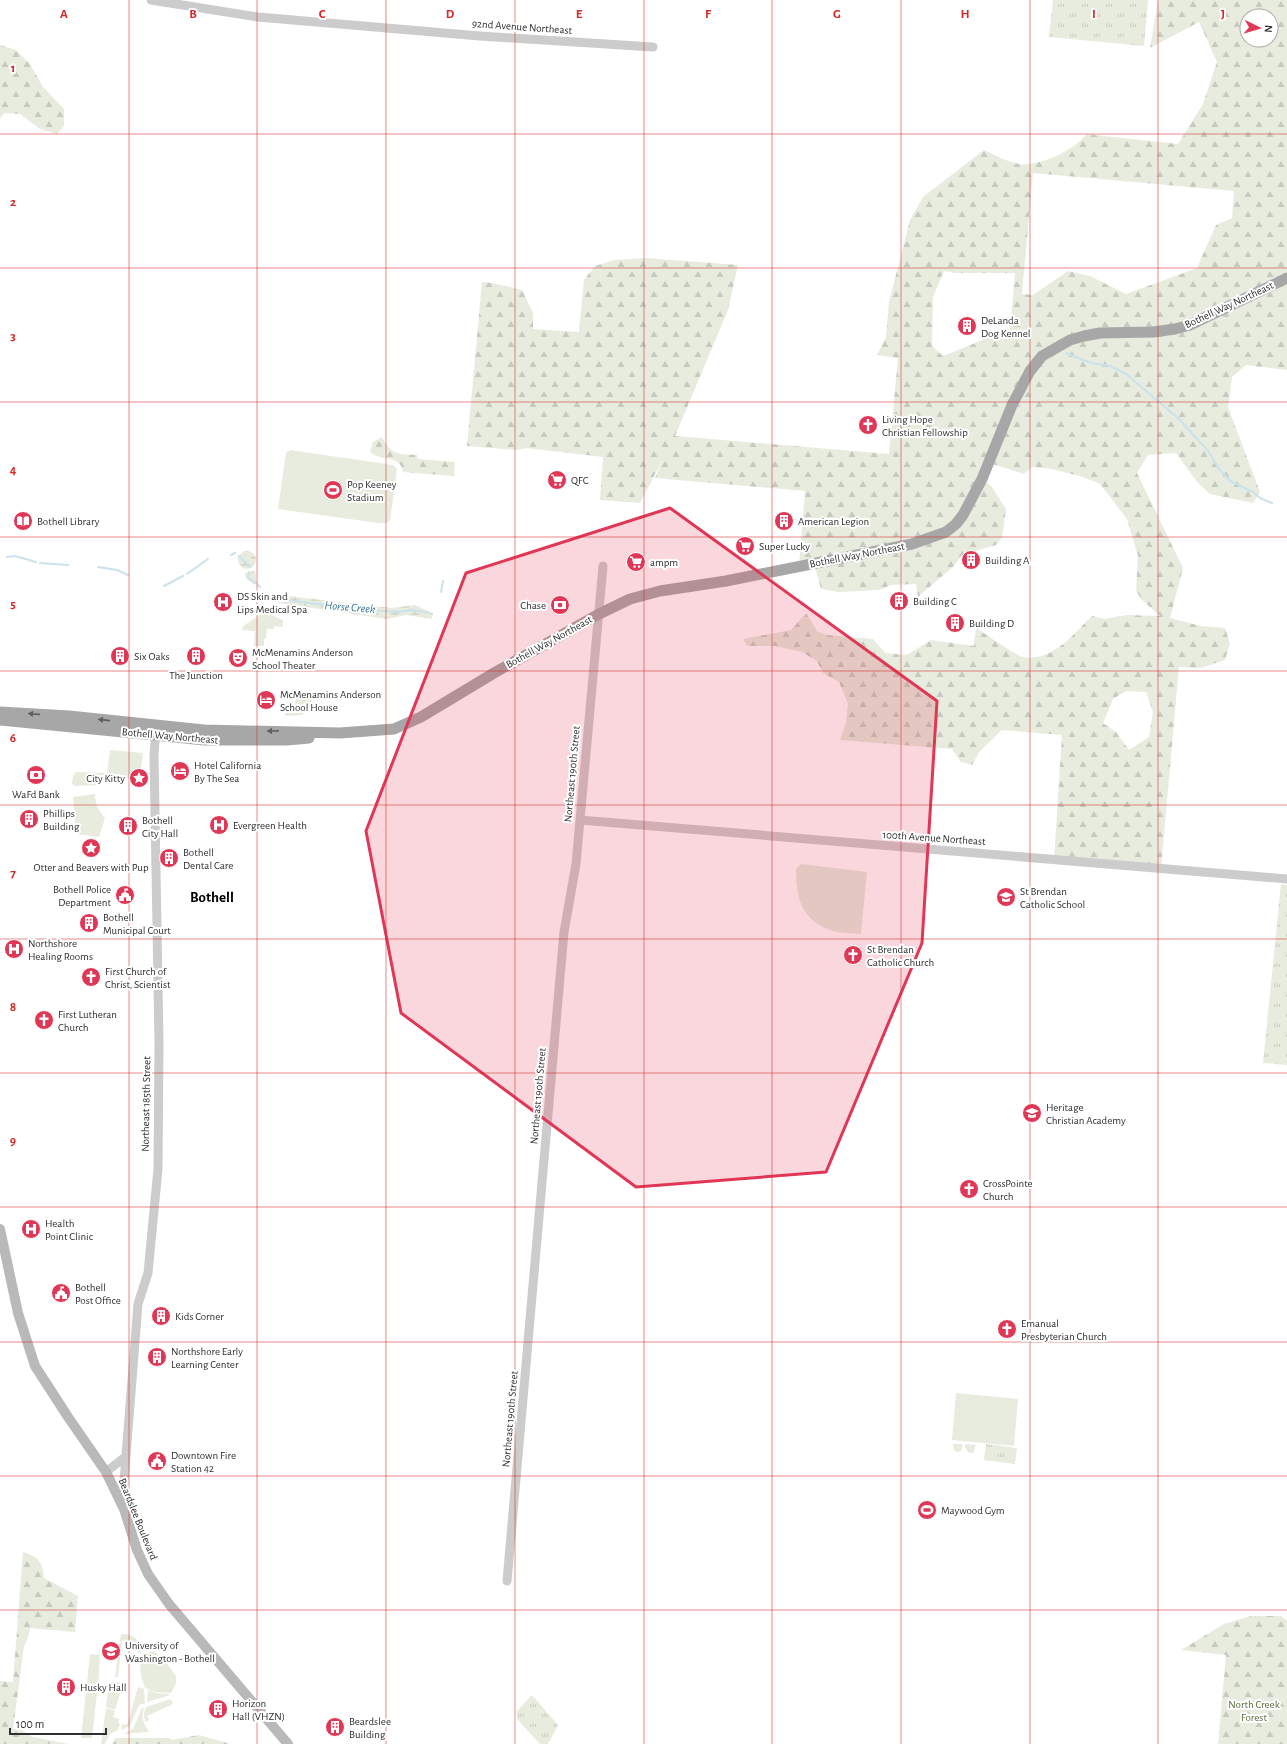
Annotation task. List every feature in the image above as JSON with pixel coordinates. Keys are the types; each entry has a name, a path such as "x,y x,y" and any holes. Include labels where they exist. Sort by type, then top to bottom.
{"main road":[{"name":"Bothell Way Northeast","path":"0,712 69,716 156,730 205,740 287,740 340,733 394,729 411,722 599,614 630,600 649,594 730,580 912,544 946,532 956,524 963,514 982,479 1012,405 1030,371 1042,356 1055,347 1070,340 1084,336 1100,333 1153,332 1190,325 1287,278"},
{"name":"Bothell Way Northeast","path":"0,720 156,730"},
{"name":"Beardslee Boulevard","path":"0,1229 18,1313 36,1366 68,1417 106,1472 122,1506 136,1550 148,1574 169,1604 288,1744"}],"street":[{"name":"92nd Avenue Northeast","path":"151,0 258,17 480,36 653,47"},
{"name":"Northeast 190th Street","path":"507,1581 564,932 576,864 603,566"},
{"name":"Northeast 185th Street","path":"122,1506 138,1304 148,1273 158,1169 159,1050 154,755 156,730"},
{"name":"100th Avenue Northeast","path":"580,820 1287,879"},
{"path":"106,1472 125,1456"}],"highlighted area":[{"path":"670,508 937,701 922,943 826,1172 636,1187 401,1013 366,831 466,573"}],"green space":[{"path":"1053,0 1148,0 1144,46 1049,37"},
{"path":"1158,0 1287,0 1287,370 1246,365 1232,377 1228,407 1260,492 1253,503 1210,494 1198,483 1176,453 1148,455 1137,473 1183,568 1170,618 1201,626 1225,628 1230,643 1225,660 1201,668 1179,667 1161,868 1054,860 1062,735 1002,730 980,751 972,765 961,762 952,749 840,740 846,723 848,704 839,682 823,673 817,661 802,652 775,646 747,646 743,639 791,630 806,613 817,631 826,635 873,639 885,653 907,655 931,640 974,646 976,628 1020,656 1034,657 1044,655 1062,645 1092,616 1105,619 1127,615 1160,616 1141,599 1136,590 1138,556 1127,519 1100,484 1083,477 1052,469 1032,467 1024,474 989,463 982,479 992,487 1006,509 1002,538 996,545 962,555 955,565 918,597 916,584 891,585 879,590 838,592 821,589 814,563 799,566 805,491 655,478 663,459 640,503 600,500 603,457 527,448 517,450 467,446 482,282 522,290 533,313 533,329 579,332 584,280 595,266 614,260 646,258 738,265 728,310 675,436 889,454 898,358 877,355 886,337 889,302 910,220 923,197 984,150 1010,162 1027,164 1036,163 1056,156 1074,146 1086,134 1178,144 1203,104 1217,62 1199,22 1150,48","holes":["1033,173 1234,191 1232,218 1216,225 1197,268 1126,294 1090,276 1068,271 1033,295 1022,294","944,271 955,273 1015,273 1010,329 943,356 932,346 933,297","1126,691 1146,692 1153,712 1149,737 1129,750 1116,732 1103,723 1113,699"]},
{"path":"0,45 16,50 30,64 43,87 64,109 64,126 57,134 40,129 20,114 4,113 0,119"},
{"path":"382,437 392,450 400,454 417,455 418,459 455,462 454,476 403,472 398,462 380,457 370,452 373,442"},
{"path":"290,450 393,465 397,469 390,521 386,523 378,523 278,509 286,453"},
{"path":"247,551 253,554 256,560 253,566 247,569 241,566 238,560 241,554"},
{"path":"254,571 256,575 256,582 254,585 246,578 245,573"},
{"path":"271,594 391,608 415,605 433,613 432,619 406,615 387,619 279,603 271,599"},
{"path":"262,611 283,620 283,627 274,626 274,629 267,629 266,639 264,639 264,646 254,646 255,631 242,630 243,626 257,617"},
{"path":"296,694 312,696 312,708 305,711 302,715 285,716 287,705 295,705"},
{"path":"110,750 142,753 143,756 139,778 102,778 101,785 75,786 72,784 73,775 75,775 75,772 107,773"},
{"path":"95,794 97,807 105,818 99,837 76,834 73,797"},
{"path":"801,864 867,872 861,934 833,931 823,927 808,915 803,908 797,890 796,869"},
{"path":"1281,884 1287,885 1287,1065 1263,1063"},
{"path":"956,1393 1018,1399 1014,1446 952,1440"},
{"path":"953,1444 963,1444 961,1451 957,1452 954,1450"},
{"path":"965,1444 976,1445 973,1453 968,1452"},
{"path":"986,1444 1017,1448 1015,1464 984,1460"},
{"path":"23,1552 39,1560 44,1578 78,1596 75,1632 30,1628 28,1638 24,1646 13,1729 21,1730 33,1737 69,1744 0,1744 0,1681 13,1682"},
{"name":"North Creek Forest","path":"1251,1616 1281,1616 1287,1621 1287,1744 1218,1744 1226,1655 1181,1650 1224,1624"},
{"path":"121,1634 133,1636 140,1645 141,1653 138,1653 139,1650 136,1649 136,1645 130,1644 130,1642 122,1641 118,1677 115,1677"},
{"path":"100,1650 99,1675 92,1738 81,1738 90,1654 99,1655"},
{"path":"154,1651 165,1661 176,1676 176,1683 171,1693 155,1692 145,1688 140,1672 142,1655"},
{"path":"109,1682 120,1682 118,1687 122,1688 115,1710 106,1707"},
{"path":"138,1687 144,1689 145,1703 139,1705 130,1726 121,1730 122,1724 127,1725"},
{"path":"148,1690 156,1693 170,1695 147,1702"},
{"path":"532,1695 558,1725 548,1744 540,1744 517,1719 517,1711"},
{"path":"171,1699 173,1704 147,1716 149,1720 145,1722 144,1713 146,1707"},
{"path":"106,1708 115,1711 113,1717 119,1719 118,1723 120,1724 118,1730 110,1734 105,1744 101,1744"},
{"path":"142,1708 144,1708 144,1721 149,1732 123,1734 133,1729"},
{"path":"199,1735 231,1744 112,1744 115,1738 170,1738 172,1740"}],"waterway":[{"path":"1066,353 1091,363 1110,366 1126,374 1178,418 1209,452 1219,469 1230,481 1272,503"},
{"name":"Horse Creek","path":"231,555 235,553"},
{"name":"Horse Creek","path":"7,557 15,556 36,562"},
{"name":"Horse Creek","path":"239,556 250,567"},
{"name":"Horse Creek","path":"187,574 208,559"},
{"name":"Horse Creek","path":"40,563 68,565"},
{"name":"Horse Creek","path":"98,567 117,570 128,575"},
{"name":"Horse Creek","path":"249,572 248,578 256,583"},
{"name":"Horse Creek","path":"164,586 183,576"},
{"name":"Horse Creek","path":"441,592 443,581"},
{"name":"Horse Creek","path":"273,598 345,608 397,612 413,610 429,613"}],"place":[{"name":"DeLanda Dog Kennel","path":"967,326"},
{"name":"Living Hope Christian Fellowship","path":"868,425"},
{"name":"QFC","path":"557,480"},
{"name":"Pop Keeney Stadium","path":"333,490"},
{"name":"Bothell Library","path":"23,521"},
{"name":"American Legion","path":"784,521"},
{"name":"Super Lucky","path":"745,546"},
{"name":"Building A","path":"971,560"},
{"name":"ampm","path":"636,562"},
{"name":"Building C","path":"899,601"},
{"name":"DS Skin and Lips Medical Spa","path":"223,602"},
{"name":"Chase","path":"560,605"},
{"name":"Building D","path":"955,623"},
{"name":"Six Oaks","path":"120,656"},
{"name":"The Junction","path":"196,656"},
{"name":"McMenamins Anderson School Theater","path":"238,658"},
{"name":"McMenamins Anderson School House","path":"266,700"},
{"name":"Hotel California By The Sea","path":"180,771"},
{"name":"WaFd Bank","path":"36,775"},
{"name":"City Kitty","path":"139,778"},
{"name":"Phillips Building","path":"29,819"},
{"name":"Evergreen Health","path":"219,825"},
{"name":"Bothell City Hall","path":"128,826"},
{"name":"Otter and Beavers with Pup","path":"91,848"},
{"name":"Bothell Dental Care","path":"169,858"},
{"name":"Bothell Police Department","path":"125,895"},
{"name":"St Brendan Catholic School","path":"1006,897"},
{"name":"Bothell Municipal Court","path":"89,923"},
{"name":"Northshore Healing Rooms","path":"14,949"},
{"name":"St Brendan Catholic Church","path":"853,955"},
{"name":"First Church of Christ, Scientist","path":"91,977"},
{"name":"First Lutheran Church","path":"44,1020"},
{"name":"Heritage Christian Academy","path":"1032,1113"},
{"name":"CrossPointe Church","path":"969,1189"},
{"name":"Health Point Clinic","path":"31,1229"},
{"name":"Bothell Post Office","path":"61,1293"},
{"name":"Kids Corner","path":"161,1316"},
{"name":"Emanual Presbyterian Church","path":"1007,1329"},
{"name":"Northshore Early Learning Center","path":"157,1357"},
{"name":"Downtown Fire Station 42","path":"157,1461"},
{"name":"Maywood Gym","path":"927,1510"},
{"name":"University of Washington - Bothell","path":"111,1651"},
{"name":"Husky Hall","path":"66,1687"},
{"name":"Horizon Hall (VHZN)","path":"218,1709"},
{"name":"Beardslee Building","path":"335,1727"}],"district":[{"name":"Bothell","path":"212,897"}]}
